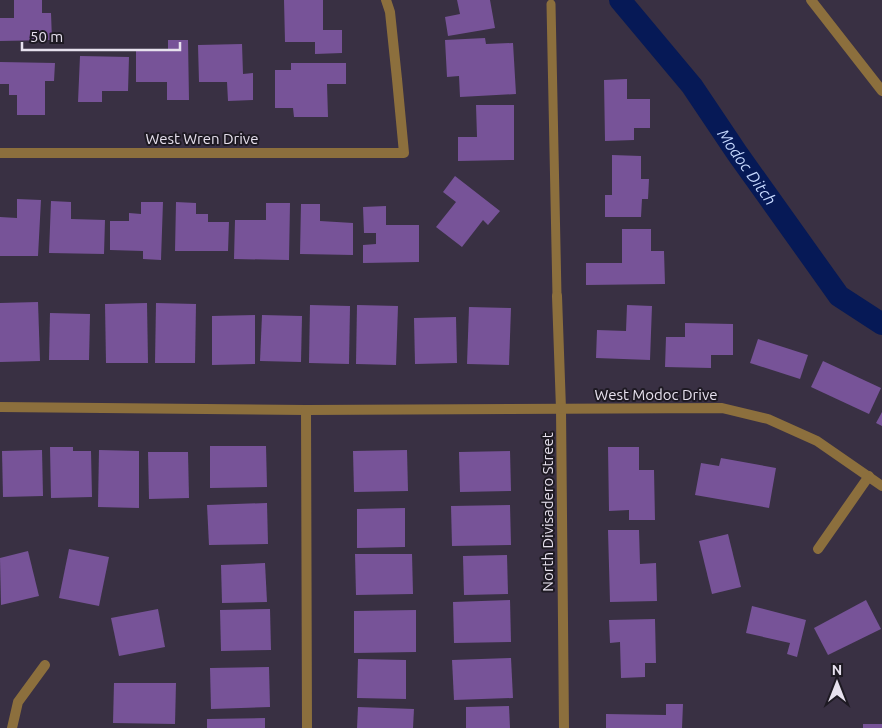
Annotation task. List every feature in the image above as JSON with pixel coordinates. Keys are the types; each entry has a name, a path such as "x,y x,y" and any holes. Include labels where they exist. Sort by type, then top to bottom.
{"street":[{"name":"West Wren Drive","path":"0,153 404,153 390,12 386,0"},
{"path":"811,0 881,87"},
{"name":"North Divisadero Street","path":"557,296 561,409 564,728"},
{"name":"West Modoc Drive","path":"0,407 306,410 722,408 768,419 817,442 882,486"},
{"path":"306,410 308,728"},
{"path":"818,549 869,476"},
{"path":"12,728 18,702 46,665"}],"lane":[{"path":"551,4 557,296"}],"building":[{"path":"14,0 42,0 42,13 51,13 52,40 0,41 0,18 14,18"},
{"path":"284,0 323,0 323,30 342,30 342,53 315,54 315,42 285,42"},
{"path":"457,0 490,0 495,28 448,36 445,17 460,14"},
{"path":"485,38 486,44 513,43 516,94 460,97 459,76 447,77 445,40"},
{"path":"168,40 188,40 189,100 167,100 167,82 136,82 136,49 168,49"},
{"path":"242,44 243,74 253,73 253,100 228,101 227,82 199,82 198,45"},
{"path":"80,56 129,57 128,91 102,91 102,102 78,102"},
{"path":"0,62 55,63 54,81 45,81 45,115 17,115 17,95 9,95 9,84 0,84"},
{"path":"291,63 346,63 346,84 327,84 328,117 294,117 293,108 275,108 275,70 291,70"},
{"path":"627,79 627,99 650,99 650,128 634,128 634,140 605,141 604,80"},
{"path":"476,105 514,105 514,160 458,161 458,137 477,137"},
{"path":"612,155 641,156 641,179 649,179 648,199 642,199 641,217 605,217 605,195 612,195"},
{"path":"455,176 500,211 488,225 483,220 462,247 436,227 456,202 443,192"},
{"path":"17,199 41,200 38,256 0,256 0,217 17,218"},
{"path":"51,201 71,202 71,219 105,220 104,254 49,253"},
{"path":"141,202 163,202 161,260 143,259 143,251 110,250 110,221 129,221 129,213 141,214"},
{"path":"176,202 196,203 196,214 208,214 208,222 229,222 228,251 175,251"},
{"path":"266,203 290,203 289,260 234,259 235,220 266,220"},
{"path":"301,204 320,204 320,221 353,223 353,255 300,254"},
{"path":"386,206 386,225 419,225 419,262 363,263 363,245 376,244 376,233 364,233 363,207"},
{"path":"622,229 651,229 651,251 664,251 665,284 586,285 586,263 622,263"},
{"path":"38,302 40,361 0,362 0,303"},
{"path":"147,303 148,363 106,363 105,304"},
{"path":"156,303 196,304 195,363 155,363"},
{"path":"310,305 350,306 349,364 309,363"},
{"path":"357,305 398,306 396,365 356,364"},
{"path":"627,305 652,306 650,360 596,358 597,330 626,331"},
{"path":"469,307 511,308 509,365 467,364"},
{"path":"50,313 90,314 89,360 49,360"},
{"path":"255,315 255,364 212,365 212,316"},
{"path":"262,315 302,316 301,362 260,361"},
{"path":"456,317 457,363 415,364 414,318"},
{"path":"685,323 733,324 733,355 711,355 711,368 665,367 666,337 685,337"},
{"path":"758,339 808,355 800,379 750,363"},
{"path":"823,361 881,388 869,414 811,387"},
{"path":"882,412 882,426 876,423"},
{"path":"210,446 266,446 267,487 210,488"},
{"path":"50,447 73,447 73,451 91,451 92,497 51,498"},
{"path":"608,447 639,447 639,470 654,470 655,520 629,520 629,510 609,511"},
{"path":"42,450 43,496 3,497 2,451"},
{"path":"99,450 139,451 139,508 98,507"},
{"path":"407,450 408,491 354,492 353,451"},
{"path":"510,451 511,491 460,492 459,452"},
{"path":"148,452 188,452 189,498 149,499"},
{"path":"721,458 776,468 769,508 695,495 701,463 719,466"},
{"path":"267,503 268,544 209,545 207,505"},
{"path":"510,505 511,545 452,546 451,506"},
{"path":"405,508 405,547 357,548 357,509"},
{"path":"608,530 639,530 640,564 656,563 657,601 610,602"},
{"path":"728,534 741,587 712,594 699,541"},
{"path":"69,549 109,557 99,606 59,598"},
{"path":"28,551 39,596 1,605 0,558"},
{"path":"355,554 412,554 413,594 356,595"},
{"path":"507,555 508,594 464,595 463,556"},
{"path":"265,563 267,602 222,603 221,565"},
{"path":"510,600 511,642 454,643 453,602"},
{"path":"866,600 881,629 828,655 814,628"},
{"path":"752,606 806,620 797,657 787,654 790,643 746,633"},
{"path":"158,609 165,647 119,656 111,618"},
{"path":"270,609 271,650 221,651 220,610"},
{"path":"416,610 416,652 354,653 354,611"},
{"path":"655,619 656,663 645,663 645,677 621,678 620,642 610,643 609,620"},
{"path":"511,658 513,698 454,700 452,660"},
{"path":"358,659 406,660 406,699 357,698"},
{"path":"269,667 270,707 211,709 210,668"},
{"path":"114,683 176,683 175,724 113,723"},
{"path":"666,704 683,704 682,728 606,728 606,714 666,715"},
{"path":"509,706 510,728 466,728 466,707"},
{"path":"358,707 414,709 413,728 357,728"},
{"path":"265,718 265,728 207,728 207,719"},
{"path":"863,724 882,724 882,728 863,728"}],"waterway":[{"name":"Modoc Ditch","path":"620,0 692,86 737,153 839,296 882,324"}]}
